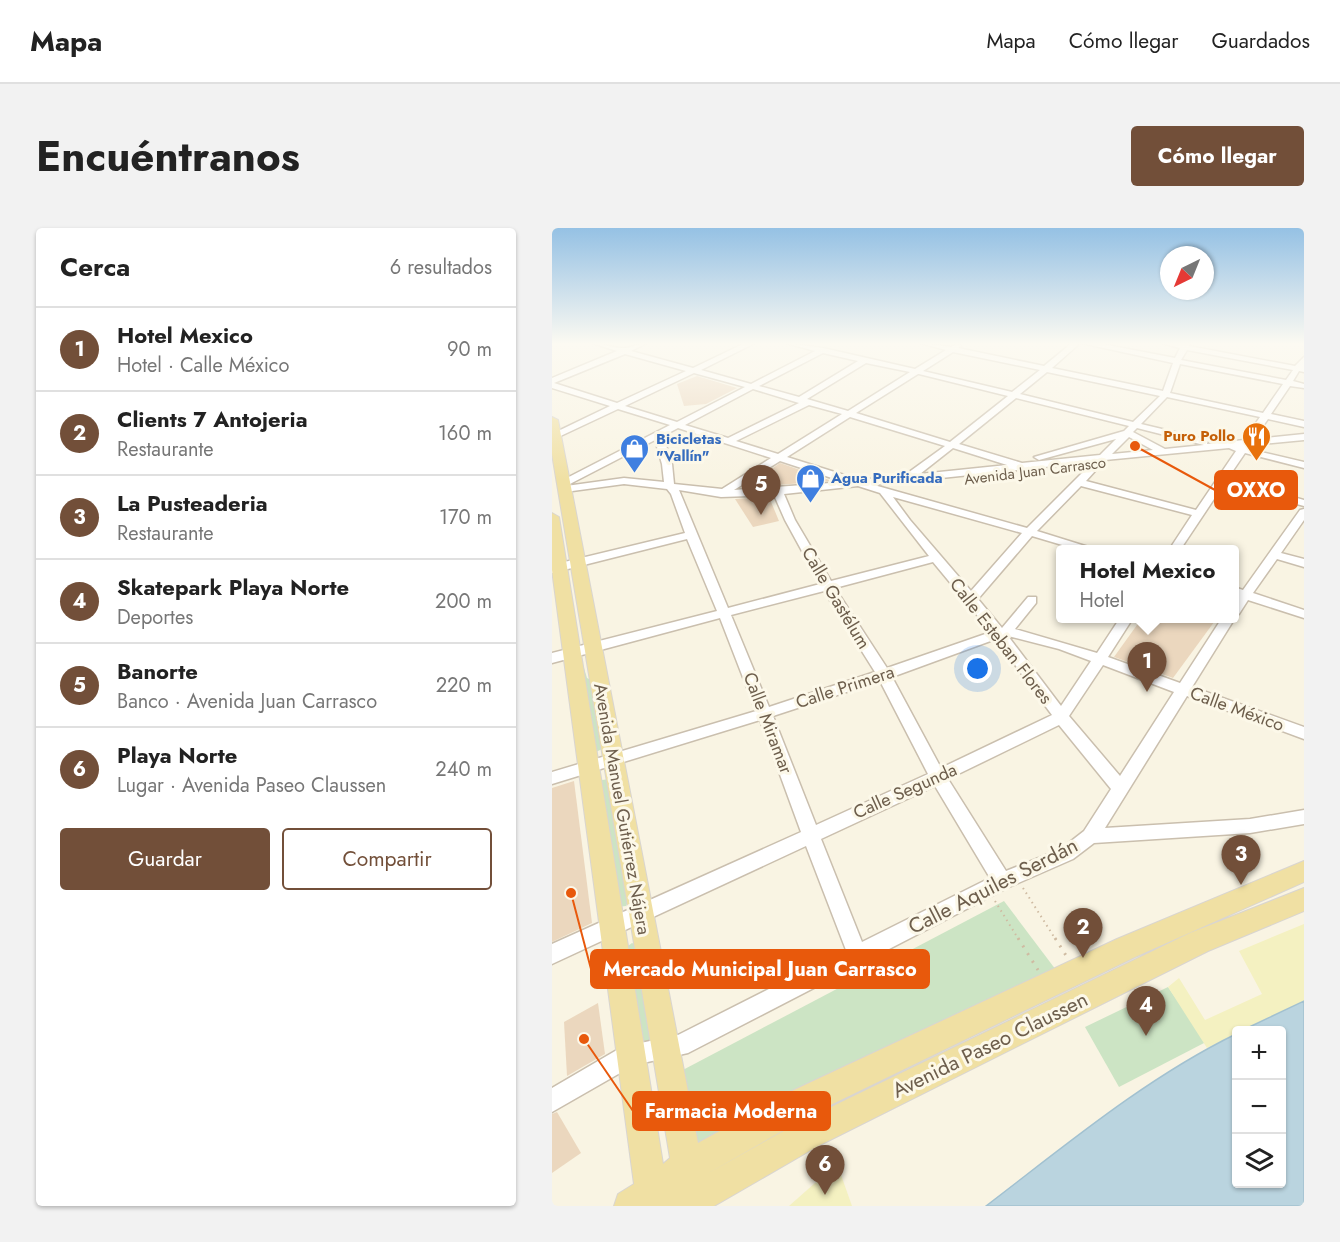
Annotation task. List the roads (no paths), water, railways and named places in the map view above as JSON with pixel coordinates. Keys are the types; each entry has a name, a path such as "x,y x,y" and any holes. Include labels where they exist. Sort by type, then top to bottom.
{"main road":[{"name":"Avenida Manuel Gutiérrez Nájera","path":"552,420 560,492 562,566"},
{"name":"Avenida Manuel Gutiérrez Nájera","path":"552,517 562,566 588,767 613,925 630,1055 644,1201"},
{"name":"Avenida Manuel Gutiérrez Nájera","path":"572,652 614,759 685,1167 688,1202"},
{"name":"Avenida Paseo Claussen","path":"644,1201 685,1167 803,1102 1198,915 1304,871"},
{"name":"Avenida Paseo Claussen","path":"688,1202 807,1135 1133,974 1222,932 1304,899"}],"street":[{"path":"569,389 884,490 1079,545"},
{"path":"554,437 656,389"},
{"path":"560,492 678,423 750,389"},
{"path":"758,389 951,444 1023,470 1035,459 1128,433 1165,454"},
{"path":"731,440 803,402 823,389"},
{"path":"713,499 892,389"},
{"path":"985,389 1216,444 1244,446 1304,465"},
{"path":"884,490 905,481 1022,389"},
{"path":"1139,389 1304,424"},
{"path":"971,599 1030,531 1137,425 1166,394 1168,389"},
{"path":"1177,545 1284,389"},
{"name":"Calle Miramar","path":"658,434 673,489 690,535 765,712 857,954"},
{"name":"Avenida Juan Carrasco","path":"560,492 622,487 779,496 884,490 1101,460 1303,439"},
{"name":"Avenida Juan Carrasco","path":"1165,454 1216,444"},
{"name":"Avenida Juan Carrasco","path":"673,489 713,499 748,502 862,483 1023,470"},
{"path":"1222,480 1304,503"},
{"path":"1079,482 1198,514"},
{"name":"Calle Esteban Flores","path":"884,490 934,558 1002,632 1061,717 1121,789"},
{"name":"Calle Gastélum","path":"779,496 826,584 884,675 938,777 1002,882"},
{"path":"1304,512 1276,555 1239,593 1304,614"},
{"path":"562,566 690,535"},
{"path":"1276,555 1304,563"},
{"path":"572,652 826,584 934,558"},
{"path":"1002,632 1032,600"},
{"name":"Calle Segunda","path":"552,954 810,833 938,777 1061,717 1124,623"},
{"name":"Calle Aquiles Serdán","path":"630,1055 680,1045 1002,882 1066,854 1090,836 1226,623"},
{"name":"Calle Primera","path":"552,778 884,675 1002,632"},
{"name":"Calle México","path":"1002,632 1026,634 1304,733"},
{"path":"1090,836 1250,826 1304,817"},
{"path":"552,1101 630,1055"}],"water":[{"path":"1304,1001 1304,1206 986,1206 1138,1092 1232,1036 1232,1188 1286,1188 1286,1026 1251,1026"}],"place":[{"name":"OXXO","path":"1135,446"},
{"name":"Puro Pollo","path":"1256,462"},
{"name":"Bicicletas \"Vallín\"","path":"635,474"},
{"name":"Agua Purificada","path":"810,504"},
{"name":"Banorte","path":"761,515"},
{"name":"Hotel Mexico","path":"1147,692"},
{"name":"La Pusteaderia","path":"1241,885"},
{"name":"Mercado Municipal Juan Carrasco","path":"571,893"},
{"name":"Clients 7 Antojeria","path":"1083,958"},
{"name":"Skatepark Playa Norte","path":"1146,1036"},
{"name":"Farmacia Moderna","path":"584,1039"},
{"name":"Playa Norte","path":"825,1195"}]}
